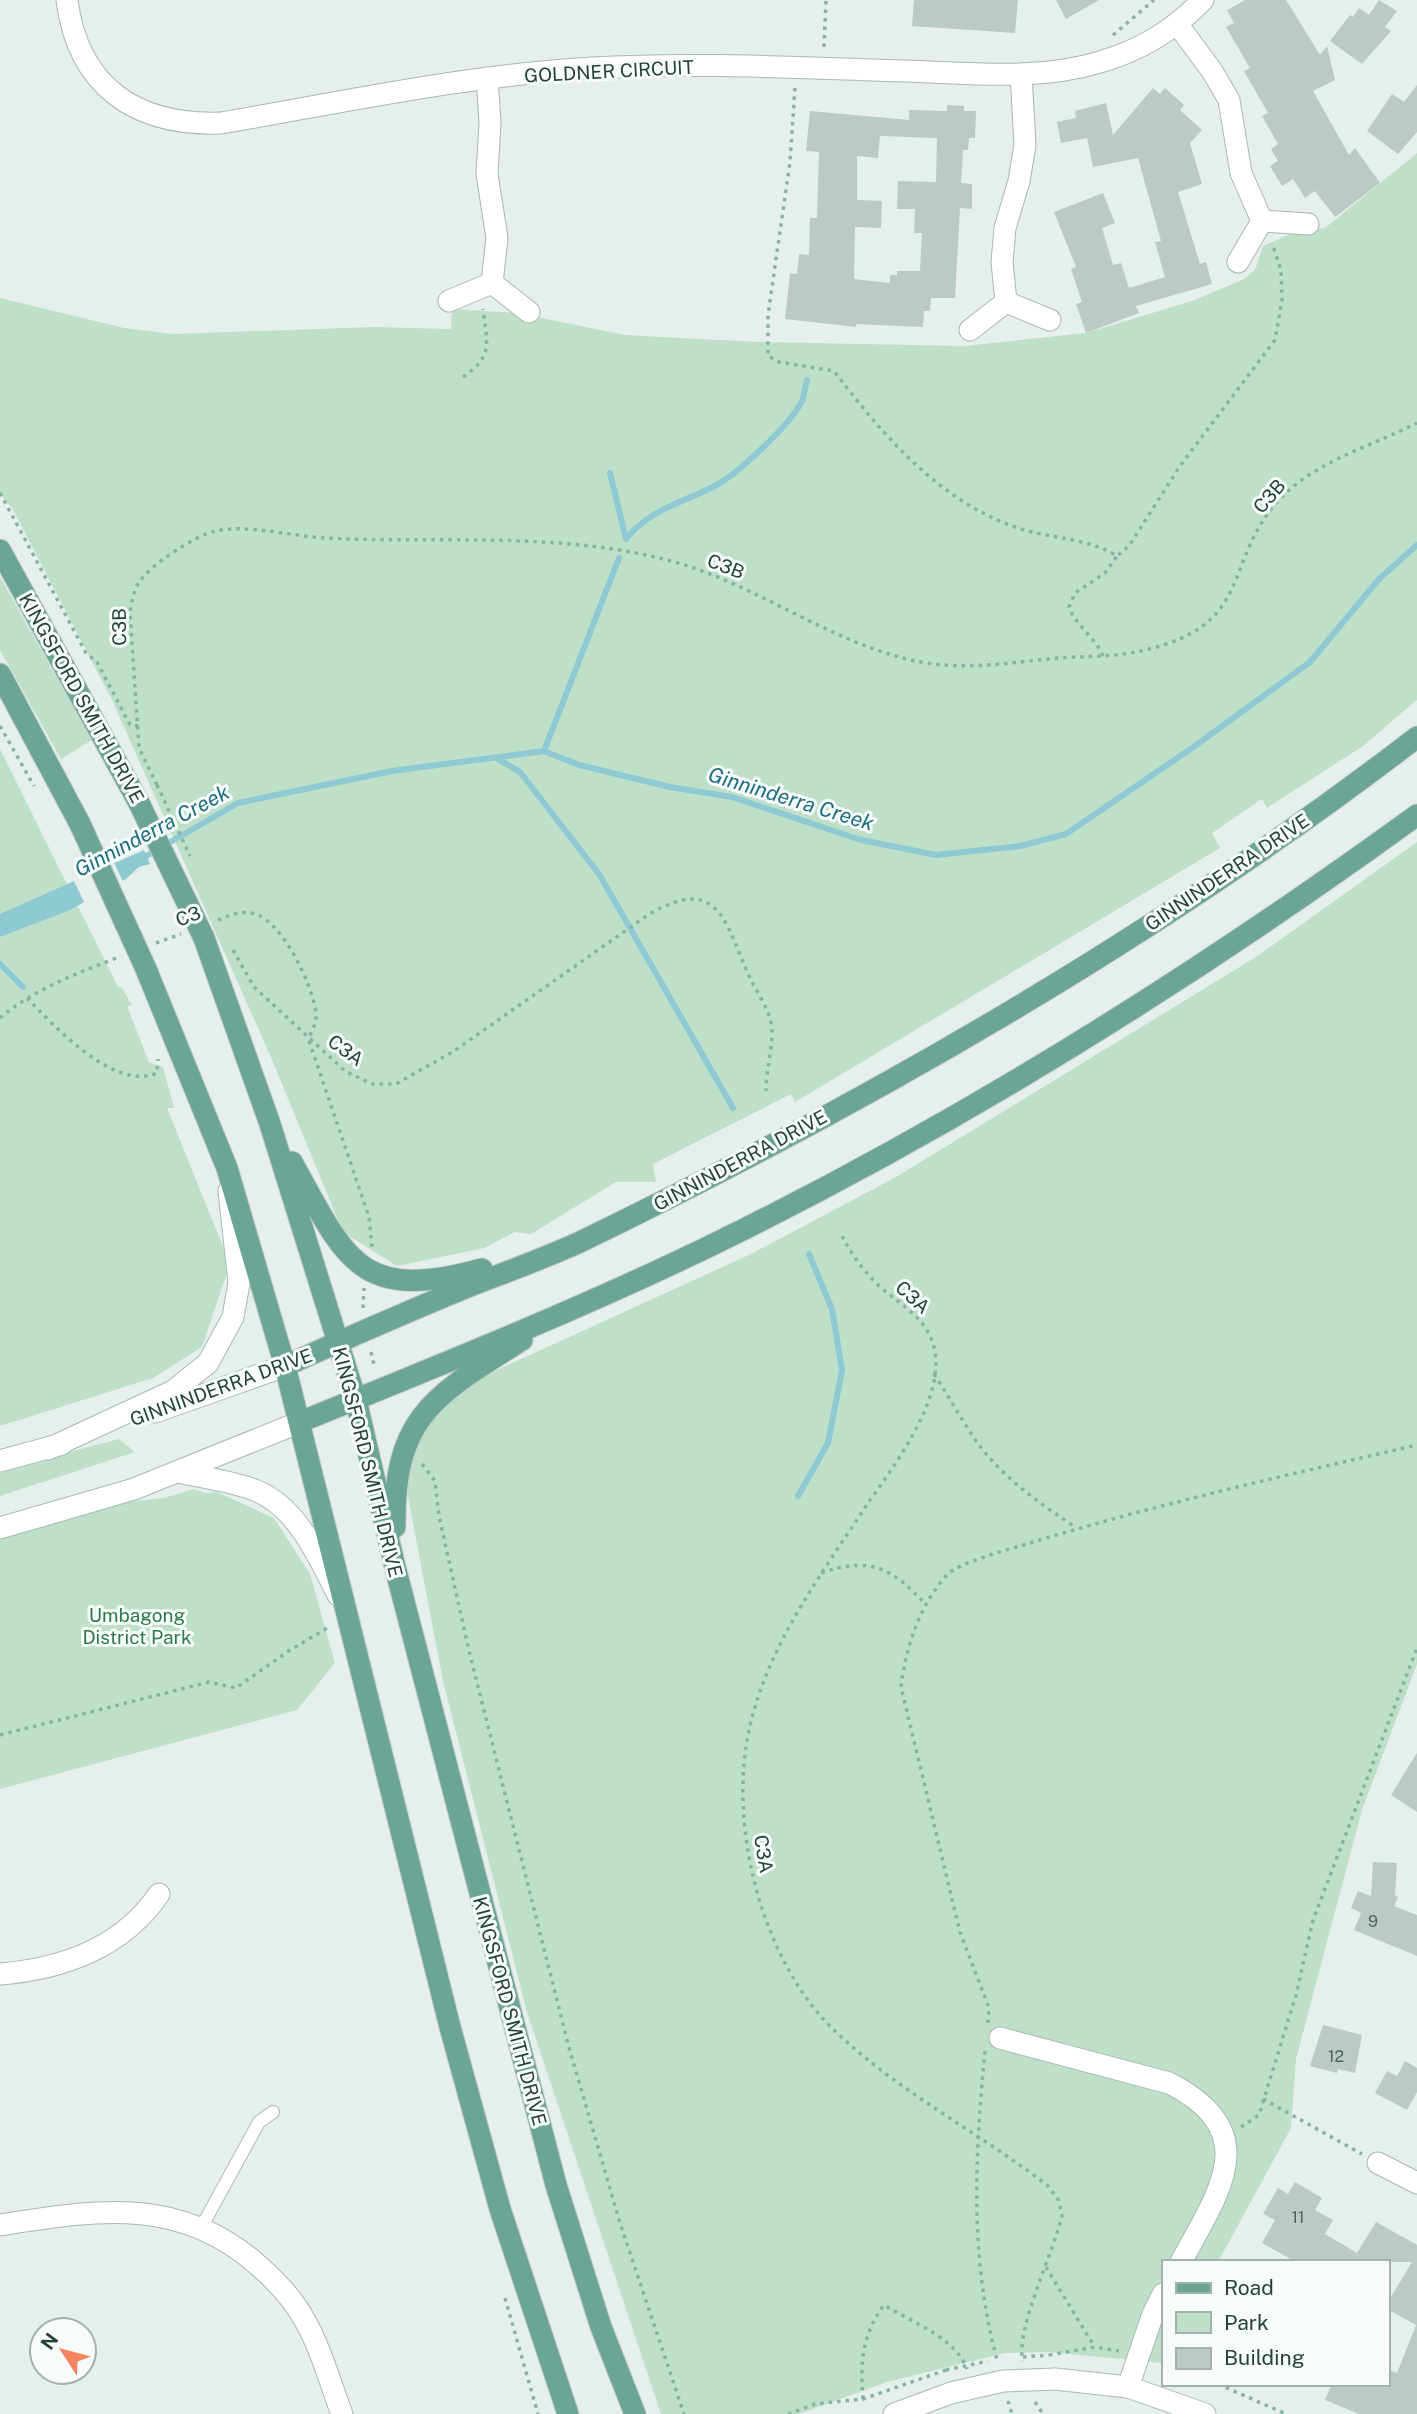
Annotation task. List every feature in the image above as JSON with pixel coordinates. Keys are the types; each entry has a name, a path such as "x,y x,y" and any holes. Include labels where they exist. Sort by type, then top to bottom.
{"main road":[{"name":"KINGSFORD SMITH DRIVE","path":"0,550 139,803 201,931 270,1124 356,1400 395,1567 549,2160 601,2327 635,2414"},
{"path":"0,674 80,824 146,969 227,1168 300,1422 460,2066 500,2209 568,2414"},
{"name":"GINNINDERRA DRIVE","path":"285,1366 575,1244 690,1187 908,1071 1031,999 1280,838 1417,737"},
{"path":"300,1422 574,1307 713,1244 996,1092 1183,977 1311,892 1417,815"},
{"path":"270,1124 337,1243 351,1259 383,1276 421,1282 443,1280 575,1244"},
{"path":"395,1567 397,1471 418,1419 456,1381 574,1307"},
{"path":"601,2327 651,2414"}],"street":[{"name":"GOLDNER CIRCUIT","path":"66,0 78,46 92,73 137,109 156,117 188,124 221,123 487,78 593,68 1021,74 1101,62 1144,46 1178,25 1203,0"},
{"path":"1178,25 1212,71 1229,100 1241,173 1262,221"},
{"path":"1006,302 1002,262 1004,228 1019,181 1025,145 1021,74"},
{"path":"487,78 490,122 487,174 497,238 492,283"},
{"path":"1262,221 1308,224"},
{"path":"1238,262 1262,221"},
{"path":"449,301 492,283"},
{"path":"492,283 529,312"},
{"path":"1006,302 1050,320"},
{"path":"970,330 1006,302"},
{"path":"48,1449 173,1391 208,1363 233,1317 239,1283 227,1168"},
{"name":"GINNINDERRA DRIVE","path":"0,1461 48,1449 285,1366"},
{"path":"0,1528 134,1489 300,1422"},
{"path":"178,1472 258,1491 281,1506 306,1536 347,1614"},
{"path":"0,1973 64,1961 94,1951 136,1923 159,1894"},
{"path":"991,2039 1169,2083 1191,2094 1210,2111 1227,2143 1222,2178 1182,2260"},
{"path":"1378,2162 1417,2183"},
{"path":"0,2225 79,2212 113,2211 147,2212 201,2228 248,2256 282,2288 304,2319 342,2414"},
{"path":"1128,2387 1153,2314 1162,2296"},
{"path":"894,2414 951,2393 1003,2381 1055,2379 1128,2387 1205,2414"}],"lane":[{"path":"201,2228 259,2122 273,2112"}],"path":[{"path":"823,58 826,0"},
{"path":"793,69 795,80 790,162 768,315 768,356 779,362 834,371 892,443 934,479 981,512 1014,527 1101,546 1117,556"},
{"path":"1104,656 1097,642 1072,616 1069,607 1075,593 1105,573 1117,556 1129,546 1180,466 1275,340 1282,300 1281,270 1262,221"},
{"path":"463,377 481,365 487,349 483,304 492,283"},
{"name":"C3B","path":"157,785 139,748 130,612 136,587 145,575 184,546 207,533 221,530 324,538 608,546 680,564 737,584 896,657 930,664 966,666 1104,656 1141,651 1193,633 1214,616 1230,595 1259,529 1280,499 1321,469 1417,422"},
{"path":"0,494 86,653 97,662 130,725 138,726"},
{"path":"0,726 34,787"},
{"name":"C3A","path":"308,1039 345,1071 372,1084 396,1084 454,1051 648,915 671,901 689,897 712,904 722,918 765,1006 773,1030 766,1066 766,1091"},
{"name":"C3","path":"147,947 201,931 238,912 251,913 277,928 312,998 316,1019 308,1039"},
{"path":"227,941 254,987 308,1039 369,1217 372,1252"},
{"path":"0,1018 27,998 121,957"},
{"path":"27,998 55,1027 121,1073 140,1078 157,1073 159,1062 155,1051"},
{"name":"C3A","path":"842,1236 852,1254 877,1283 921,1319 931,1335 936,1354 934,1373 922,1417 907,1445 803,1601 774,1660 750,1726 744,1787 746,1836 754,1881 769,1933 796,1983 831,2028 869,2062 1047,2185 1058,2199 1062,2216 1028,2319 1020,2353 1024,2364"},
{"path":"363,1310 364,1277"},
{"path":"371,1352 374,1365"},
{"path":"934,1373 975,1439 997,1466 1028,1496 1075,1527"},
{"path":"1001,2374 989,2334 976,2251 977,2136 991,2039 989,2008 960,1932 901,1687 904,1660 926,1605 948,1573 1003,1550 1075,1527 1417,1445"},
{"path":"418,1461 435,1481 439,1516 469,1651 568,2044 620,2223 684,2414"},
{"path":"821,1573 846,1565 873,1567 901,1577 926,1605"},
{"path":"0,1735 209,1682 236,1688 347,1614"},
{"path":"1224,2137 1259,2115 1296,1995 1313,1920 1417,1647"},
{"path":"1263,2099 1378,2162"},
{"path":"1046,2267 1094,2347 1049,2355"},
{"path":"505,2298 538,2414"},
{"path":"863,2399 861,2352 873,2320 884,2305 949,2345 963,2358 971,2380"},
{"path":"788,2414 816,2404 863,2399 946,2370"},
{"path":"1223,2386 1286,2414"},
{"path":"1034,2397 1043,2414"},
{"path":"1008,2401 1012,2414"}],"green space":[{"path":"1417,153 1417,700 1363,746 1267,808 1262,799 1212,833 1220,848 795,1102 791,1094 653,1164 656,1182 616,1182 531,1234 515,1232 484,1248 397,1266 343,1232 270,1055 112,700 12,508 0,494 0,298 124,328 174,334 373,327 451,329 452,309 517,313 625,335 758,342 964,346 1086,333 1192,301 1242,280 1255,270 1263,246 1297,231 1325,228"},
{"path":"0,577 92,740 61,759 0,650"},
{"path":"0,749 118,987 122,988 132,1005 127,1006 149,1062 163,1067 174,1108 167,1108 230,1264 202,1347 153,1378 0,1426"},
{"path":"1417,842 1417,1664 1362,1810 1296,2059 1291,2128 1219,2260 1162,2260 1162,2363 1048,2352 1005,2353 887,2382 799,2414 661,2414 527,2012 443,1681 408,1497 408,1476 415,1443 431,1416 473,1381 751,1254 896,1177 1256,957"},
{"path":"119,1439 135,1452 0,1496 0,1470"},
{"name":"Umbagong District Park","path":"193,1489 205,1493 217,1492 274,1518 310,1574 335,1663 297,1710 0,1789 0,1539 129,1502 164,1498"}],"water":[{"path":"144,850 150,864 139,867 126,879 70,910 0,937 0,914"}],"pier":[{"path":"112,858 124,884 86,906 72,877"}],"building":[{"path":"914,0 1018,0 1015,33 912,26"},
{"path":"1056,0 1099,0 1066,19"},
{"path":"1245,0 1286,0 1320,55 1327,46 1335,80 1313,91 1349,155 1355,148 1380,183 1335,217 1315,191 1305,198 1293,179 1282,186 1270,166 1278,161 1271,149 1278,144 1262,116 1268,113 1244,71 1250,68 1226,27 1234,23 1227,10"},
{"path":"1379,0 1397,11 1385,27 1391,31 1362,64 1330,41 1350,15 1353,17 1359,8 1369,15"},
{"path":"1417,85 1417,132 1398,154 1367,131 1392,94 1404,102"},
{"path":"1153,88 1160,94 1165,88 1184,105 1180,110 1202,130 1190,143 1202,184 1178,192 1200,264 1206,262 1212,284 1136,306 1139,313 1086,333 1076,304 1082,302 1071,269 1076,267 1054,212 1103,193 1115,223 1102,228 1113,265 1121,263 1129,288 1165,277 1155,242 1161,241 1138,158 1093,167 1087,138 1061,143 1057,122 1076,118 1075,111 1106,103 1113,135"},
{"path":"947,105 964,106 964,111 976,111 975,138 969,138 968,150 963,150 961,183 972,184 972,209 960,208 955,298 931,298 930,311 924,311 923,327 856,324 856,327 785,319 790,273 797,274 799,254 809,255 810,218 817,218 819,152 806,151 810,111 909,120 909,110 947,111","holes":["880,136 937,138 936,182 898,181 897,209 915,209 914,233 922,233 920,271 897,271 897,275 890,275 890,283 854,279 855,227 881,228 882,201 857,200 857,156 878,158"]},
{"path":"1417,1753 1417,1812 1391,1795"},
{"path":"1373,1862 1397,1863 1395,1896 1398,1897 1394,1906 1417,1915 1417,1956 1354,1930 1361,1913 1351,1908 1358,1891 1371,1896"},
{"path":"1323,2025 1362,2035 1355,2073 1338,2069 1337,2073 1310,2066"},
{"path":"1405,2061 1417,2068 1417,2092 1407,2110 1375,2093 1387,2071 1397,2076"},
{"path":"1295,2182 1322,2198 1315,2210 1333,2220 1325,2234 1357,2253 1376,2222 1417,2245 1417,2414 1359,2414 1325,2400 1331,2386 1389,2386 1389,2370 1397,2373 1416,2325 1389,2310 1389,2301 1412,2262 1292,2260 1262,2243 1275,2220 1263,2214 1278,2188 1288,2194"}],"waterway":[{"path":"626,539 655,514 713,487 748,461 796,411 802,401 807,380"},
{"path":"610,473 626,539"},
{"name":"Ginninderra Creek","path":"141,859 238,803 392,771 544,751 579,765 670,787 732,797 861,840 936,855 1020,846 1066,834 1192,748 1310,662 1379,579 1417,545"},
{"path":"544,751 619,558"},
{"path":"498,759 520,772 599,874 733,1108"},
{"path":"0,964 23,987"},
{"path":"798,1496 828,1443 842,1370 832,1309 809,1254"}]}
